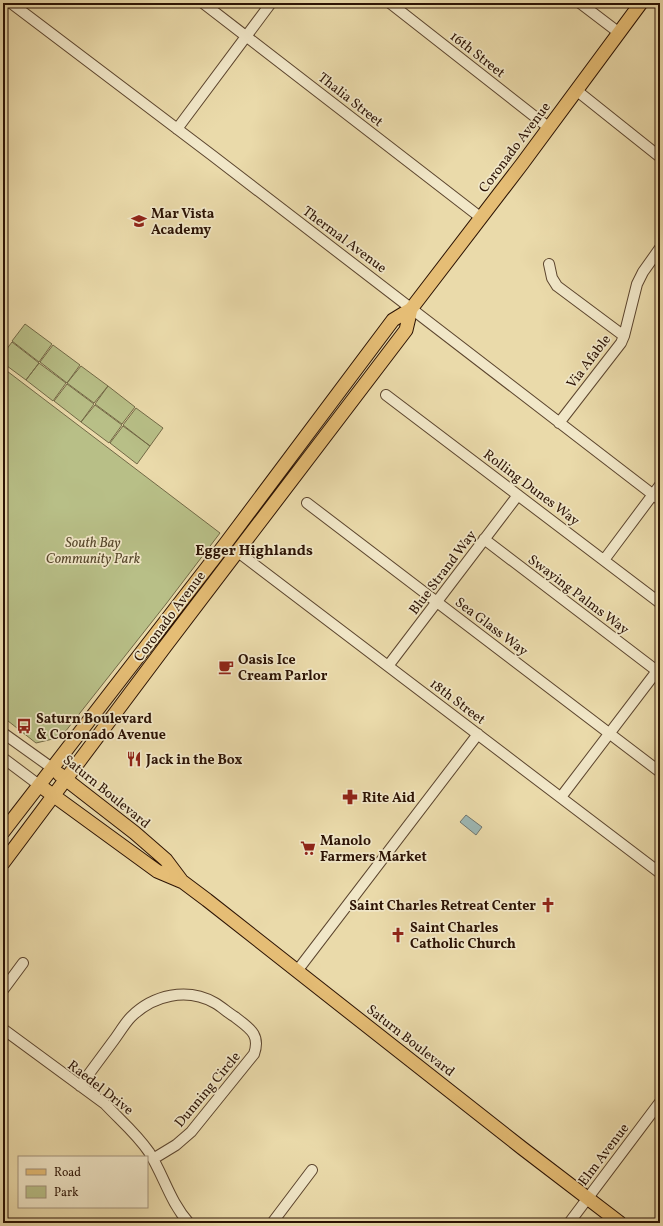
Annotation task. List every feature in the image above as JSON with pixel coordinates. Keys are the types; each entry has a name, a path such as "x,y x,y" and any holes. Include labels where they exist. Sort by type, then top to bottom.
{"main road":[{"name":"Coronado Avenue","path":"3,832 226,542 393,320 411,309 640,3"},
{"name":"Coronado Avenue","path":"3,863 406,330 411,309"},
{"path":"226,542 238,552"},
{"name":"Saturn Boulevard","path":"52,768 135,833 166,860 183,882"},
{"name":"Saturn Boulevard","path":"39,785 158,871 183,882 620,1223"}],"street":[{"name":"Thermal Avenue","path":"11,3 177,128 657,497"},
{"name":"Thalia Street","path":"203,3 480,217"},
{"path":"177,128 272,3"},
{"name":"16th Street","path":"390,3 548,127"},
{"path":"580,3 618,32"},
{"path":"576,90 660,156"},
{"name":"Via Afable","path":"559,423 621,343 637,284 643,272 660,248"},
{"path":"549,264 552,278 558,286 624,336"},
{"name":"Rolling Dunes Way","path":"386,395 660,603"},
{"path":"604,560 657,497 660,485"},
{"name":"Blue Strand Way","path":"388,666 518,495"},
{"name":"Sea Glass Way","path":"307,503 660,772"},
{"name":"Swaying Palms Way","path":"484,539 658,669"},
{"name":"18th Street","path":"238,552 660,872"},
{"path":"561,797 658,669"},
{"name":"Saturn Boulevard","path":"3,733 52,768"},
{"path":"297,971 478,734"},
{"name":"Saturn Boulevard","path":"3,758 39,785"},
{"path":"3,990 23,963"},
{"name":"Dunning Circle","path":"80,1086 130,1018 145,1006 164,997 173,995 191,995 208,999 216,1003 250,1029 254,1034 256,1044 254,1054 191,1132 176,1145 153,1159"},
{"name":"Raedel Drive","path":"3,1029 105,1104 114,1114 130,1127 153,1159 177,1208 189,1223"},
{"name":"Elm Avenue","path":"569,1223 660,1102"},
{"path":"272,1223 312,1170"}],"green space":[{"path":"25,324 52,344 39,362 12,341"},
{"path":"12,342 39,363 26,380 3,363 3,354"},
{"path":"53,345 80,365 67,383 40,362"},
{"path":"39,363 66,383 53,401 26,380"},
{"path":"81,366 108,386 94,403 67,383"},
{"name":"South Bay Community Park","path":"3,368 220,533 61,737 36,743 3,717"},
{"path":"67,384 94,404 81,422 54,401"},
{"path":"108,386 135,407 122,424 95,404"},
{"path":"95,405 122,425 109,443 81,422"},
{"path":"136,408 163,428 150,446 123,425"},
{"path":"123,426 150,446 137,464 110,443"}],"water":[{"path":"466,815 482,827 476,835 460,822"}],"place":[{"name":"Mar Vista Academy","path":"139,221"},
{"name":"Oasis Ice Cream Parlor","path":"226,667"},
{"name":"Saturn Boulevard & Coronado Avenue","path":"24,726"},
{"name":"Jack in the Box","path":"134,759"},
{"name":"Rite Aid","path":"350,797"},
{"name":"Manolo Farmers Market","path":"308,848"},
{"name":"Saint Charles Retreat Center","path":"548,905"},
{"name":"Saint Charles Catholic Church","path":"398,935"}],"district":[{"name":"Egger Highlands","path":"254,550"}]}
